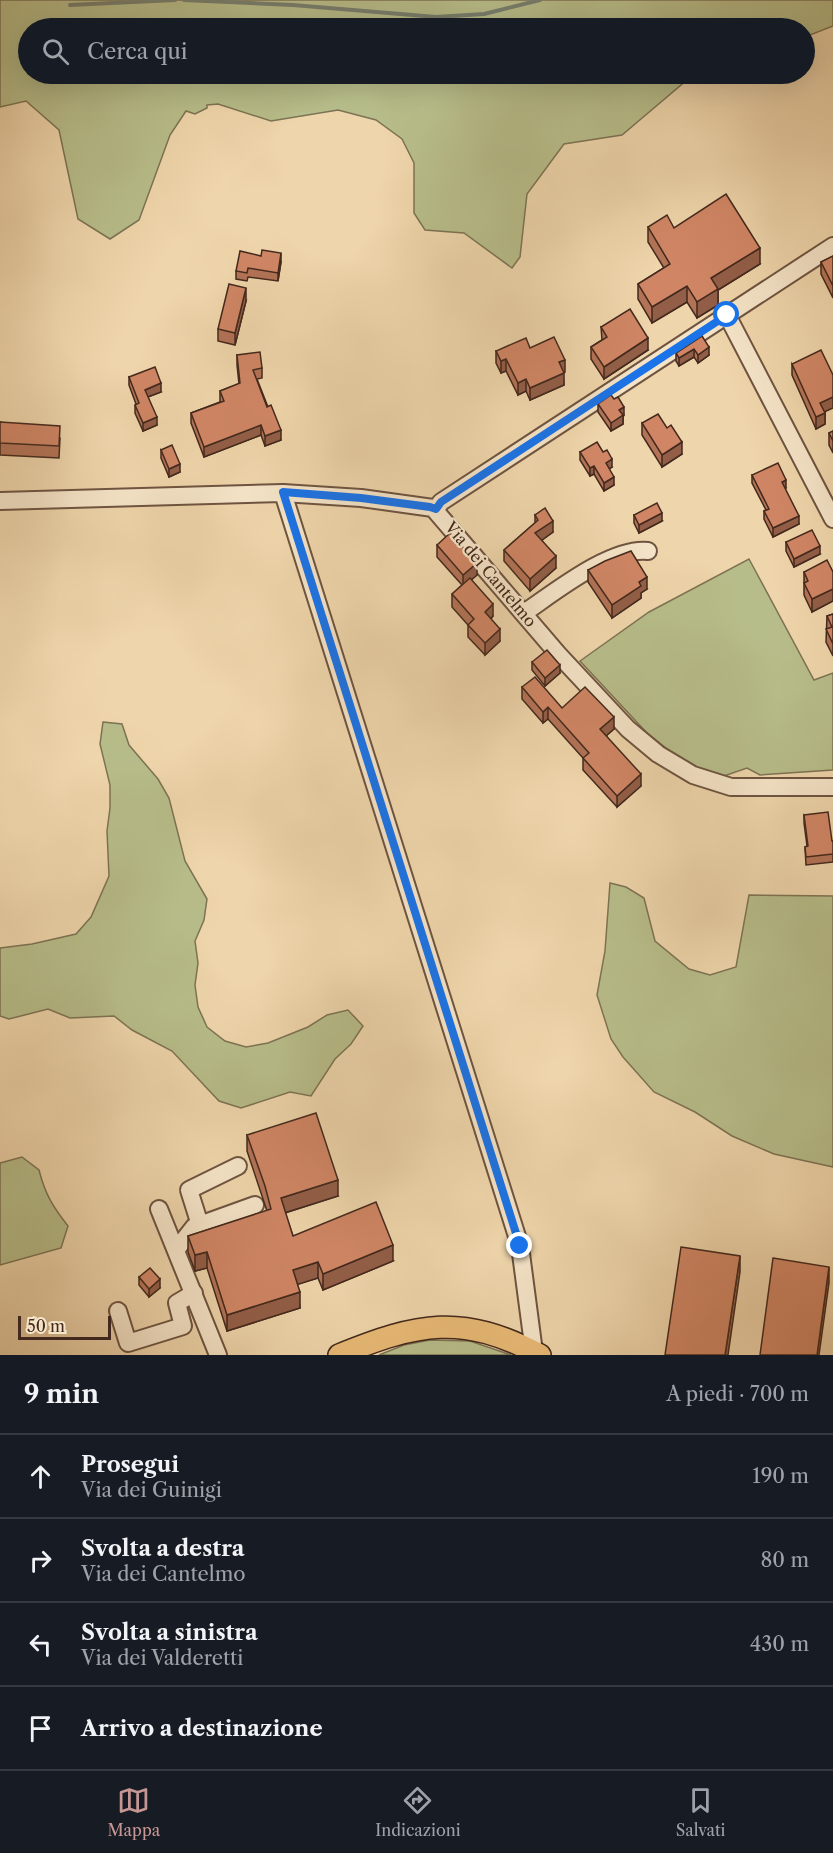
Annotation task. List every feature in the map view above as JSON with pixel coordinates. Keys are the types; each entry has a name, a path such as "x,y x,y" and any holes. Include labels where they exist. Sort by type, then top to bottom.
{"main road":[{"path":"339,1355 402,1332 440,1326 485,1331 537,1353"}],"street":[{"path":"436,509 441,502 833,246"},
{"path":"727,315 833,519"},
{"path":"283,492 520,1246 537,1353"},
{"name":"Via dei Cantelmo","path":"0,501 283,492 361,498 436,509 558,654 617,718 640,739 670,761 699,777 718,784 746,788 833,787"},
{"path":"524,612 575,578 619,554 634,550 648,551"},
{"path":"200,1225 189,1190 238,1166"},
{"path":"176,1250 194,1227 255,1205"},
{"path":"159,1209 218,1355"},
{"path":"118,1311 128,1343 183,1326 177,1303 194,1293"}],"green space":[{"path":"0,0 833,0 833,26 815,33 815,18 18,18 18,84 682,84 622,135 564,144 527,194 520,257 512,268 464,233 425,230 414,213 414,163 402,139 376,120 338,110 271,121 218,104 207,105 207,108 195,114 186,111 170,135 139,220 110,239 78,219 59,130 26,101 0,107"},
{"path":"749,559 814,680 833,673 833,770 760,775 747,768 724,776 686,764 647,733 580,661 649,612"},
{"path":"103,722 122,724 129,745 158,779 169,798 185,861 207,899 204,920 195,941 198,963 195,985 198,1007 207,1027 225,1041 246,1047 268,1043 308,1027 327,1015 348,1010 363,1026 351,1044 335,1059 311,1096 290,1092 241,1108 219,1101 172,1051 132,1030 114,1016 70,1018 48,1009 9,1019 0,1016 0,948 32,944 76,934 91,917 109,876 107,831 110,785 100,744"},
{"path":"610,883 626,887 644,898 655,941 689,969 710,975 736,967 749,895 833,896 833,1167 774,1154 732,1136 695,1112 654,1092 623,1057 611,1039 597,995 605,951"},
{"path":"22,1157 39,1170 50,1200 68,1226 61,1248 0,1265 0,1163"},
{"path":"430,1340 470,1341 511,1355 379,1355 404,1345"}],"building":[{"path":"726,194 760,248 711,278 718,289 697,302 687,286 652,307 638,284 670,264 648,227 667,215 674,228"},
{"path":"262,250 281,253 278,273 248,268 247,273 236,271 240,251 261,256"},
{"path":"833,256 833,286 821,262"},
{"path":"229,284 246,288 235,333 218,329"},
{"path":"630,309 648,338 604,367 591,347 607,337 601,327"},
{"path":"702,336 709,347 698,355 694,349 679,358 676,353"},
{"path":"554,337 565,360 559,362 564,373 530,388 526,379 518,383 506,359 501,361 496,351 526,338 530,348"},
{"path":"821,350 833,375 833,397 820,403 825,413 816,417 792,364"},
{"path":"260,352 262,368 253,370 267,407 271,405 281,430 265,436 261,425 204,447 191,413 224,401 220,391 240,383 237,355"},
{"path":"155,367 161,383 145,390 157,417 143,423 135,405 139,403 129,377"},
{"path":"611,395 614,399 618,397 624,407 619,410 623,415 611,423 598,404"},
{"path":"658,414 667,428 671,425 682,442 662,455 642,423"},
{"path":"0,422 60,426 59,446 0,443"},
{"path":"597,442 603,452 607,450 612,459 606,463 614,477 604,483 594,466 590,468 580,452"},
{"path":"172,445 180,464 169,469 161,450"},
{"path":"778,463 786,480 782,482 799,516 773,528 764,511 769,509 752,475"},
{"path":"657,503 662,513 639,525 634,515"},
{"path":"545,508 553,521 535,533 556,556 530,579 504,550 538,520 535,515"},
{"path":"812,530 820,546 794,559 786,542"},
{"path":"450,533 477,563 463,575 437,545"},
{"path":"631,551 647,577 639,582 641,586 612,605 588,570"},
{"path":"827,560 833,572 833,589 812,599 804,583 808,581 804,572"},
{"path":"470,578 493,604 485,612 500,629 485,643 468,625 474,619 452,594"},
{"path":"833,614 833,644 826,629 832,627 827,616"},
{"path":"547,650 560,665 545,678 532,662"},
{"path":"535,677 562,708 585,687 614,717 600,729 641,774 617,796 583,758 589,753 548,707 543,712 522,687"},
{"path":"828,812 833,854 806,857 805,847 808,846 804,815"},
{"path":"316,1113 338,1180 281,1198 293,1236 376,1202 393,1245 323,1274 318,1262 293,1270 300,1292 227,1315 207,1252 195,1255 188,1236 271,1209 247,1135"},
{"path":"681,1247 740,1256 725,1355 665,1355"},
{"path":"773,1258 829,1267 817,1355 760,1355"},
{"path":"150,1268 160,1279 149,1289 139,1277"}],"waterway":[{"path":"70,5 175,0"},
{"path":"184,0 293,5 436,17 484,14 540,0"}],"route":[{"path":"520,1246 283,492 361,498 436,509 441,502 527,448 727,315"}]}
